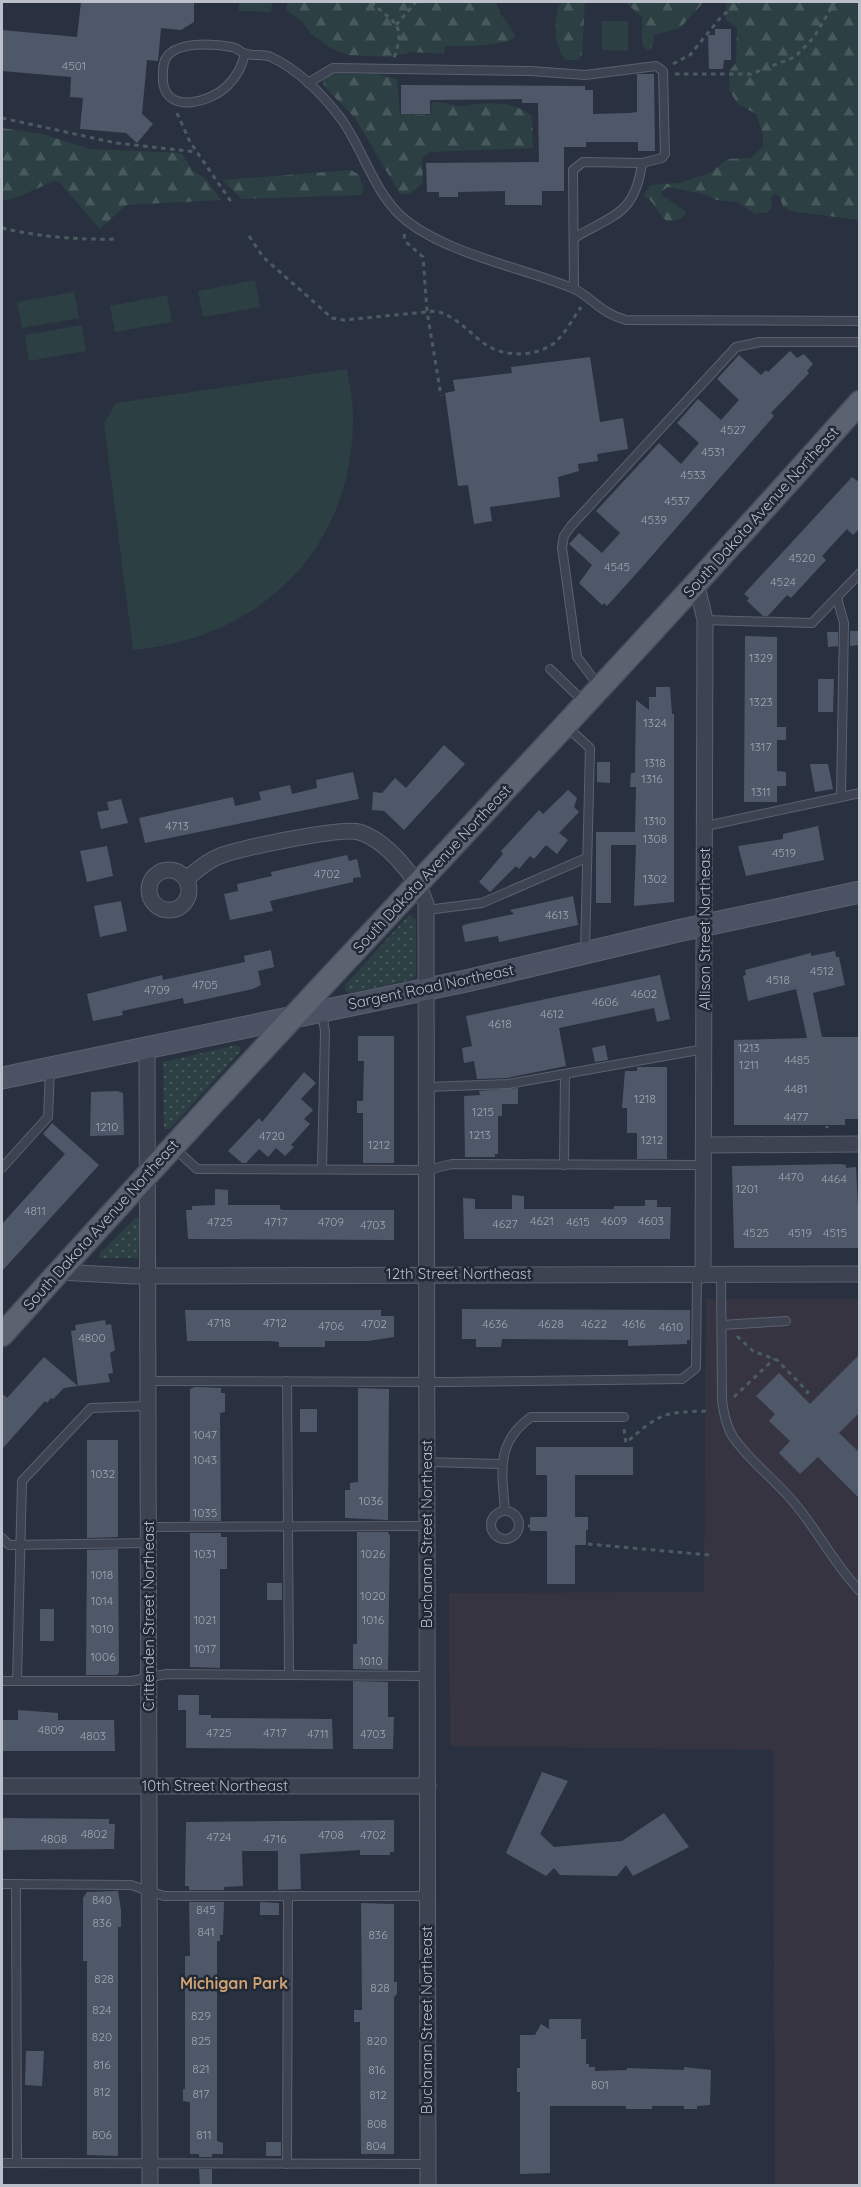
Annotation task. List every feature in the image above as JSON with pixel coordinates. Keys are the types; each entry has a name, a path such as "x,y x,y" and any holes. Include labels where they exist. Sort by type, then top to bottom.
{"main road":[{"name":"South Dakota Avenue Northeast","path":"2,1335 295,1015 697,586 860,402"},
{"name":"Sargent Road Northeast","path":"2,1078 427,989 860,892"}],"street":[{"name":"Allison Street Northeast","path":"697,586 705,620 706,826 704,1165 700,1274"},
{"path":"186,879 220,856 332,831 350,830 374,840 418,884"},
{"name":"Buchanan Street Northeast","path":"418,884 427,910 428,2186"},
{"name":"Crittenden Street Northeast","path":"147,1047 150,2186"},
{"path":"704,1145 860,1144"},
{"name":"12th Street Northeast","path":"58,1272 148,1275 860,1274"},
{"name":"10th Street Northeast","path":"2,1786 428,1786"}],"lane":[{"path":"245,54 239,72 226,87 197,102 172,100 165,93 162,74 165,60 172,51 189,46 231,47 245,54 273,58 308,83 333,108 354,137 386,198 412,224 434,238 574,289 610,316 626,320 860,321"},
{"path":"308,83 333,68 531,71 585,75 656,66 661,71 665,154 662,158 642,163 583,162 573,170 574,289"},
{"path":"574,238 626,207 639,189 642,163"},
{"path":"593,696 577,657 562,547 564,536 736,347 760,342 860,342"},
{"path":"705,620 812,623 860,573"},
{"path":"837,598 844,623 841,797"},
{"path":"550,669 593,696"},
{"path":"566,726 590,748 585,952"},
{"path":"706,826 860,793"},
{"path":"427,910 482,903 586,858"},
{"path":"322,1010 324,1031 322,1169"},
{"path":"427,1087 508,1084 704,1049"},
{"path":"2,1168 48,1117 50,1068"},
{"path":"564,1165 565,1074"},
{"path":"173,1147 197,1169 427,1170 452,1164 704,1165"},
{"path":"148,1380 682,1379 696,1368 700,1274"},
{"path":"721,1274 722,1401 732,1436 795,1503 828,1548 840,1571 860,1591"},
{"path":"722,1325 786,1321"},
{"path":"287,1380 289,1674"},
{"path":"17,1682 22,1481 91,1408 148,1406"},
{"path":"505,1511 501,1464 508,1442 519,1425 531,1417 624,1417"},
{"path":"427,1462 501,1464"},
{"path":"505,1511 518,1519 519,1526 510,1538 496,1535 492,1530 494,1517 505,1511"},
{"path":"148,1527 427,1526"},
{"path":"2,1538 9,1545 149,1543"},
{"path":"2,1682 132,1682 166,1674 427,1676"},
{"path":"2,1884 131,1885 164,1896 427,1896"},
{"path":"16,1884 17,2163"},
{"path":"287,2164 288,1897"},
{"path":"2,2163 428,2164"}],"path":[{"path":"371,2 396,25 401,38 390,69"},
{"path":"396,25 416,2"},
{"path":"661,71 682,62 690,55 720,17 739,2"},
{"path":"661,71 751,74 795,57 814,37 835,2"},
{"path":"172,100 196,152 232,203"},
{"path":"2,118 116,143 196,152"},
{"path":"412,224 404,236 405,241 423,257 427,311 441,396"},
{"path":"2,228 35,235 97,240 118,239"},
{"path":"249,236 263,256 332,318 344,321 427,311 447,314 497,351 520,354 541,350 554,343 587,298"},
{"path":"827,1045 827,1128"},
{"path":"734,1333 753,1351 774,1359 808,1392 805,1395"},
{"path":"734,1398 774,1359"},
{"path":"624,1417 626,1443 659,1417 671,1412 710,1411"},
{"path":"519,1526 530,1526"},
{"path":"588,1544 709,1555"}],"shaded area":[{"path":"706,1299 859,1299 859,2185 775,2185 773,1750 450,1746 449,1593 704,1592"}],"green space":[{"path":"239,2 272,2 271,12 239,11"},
{"path":"287,2 497,2 499,11 511,27 515,37 501,43 445,46 444,54 413,52 388,57 349,55 332,49 311,34 302,21 286,10"},
{"path":"560,2 585,2 582,54 579,60 566,60 559,48 556,24"},
{"path":"619,2 704,2 680,28 654,35 653,47 647,50 642,44 642,17 626,3"},
{"path":"726,2 859,2 859,220 790,211 783,206 779,196 774,194 771,198 772,208 768,212 755,214 738,202 716,200 703,194 668,187 661,192 662,195 685,211 685,215 681,219 667,221 650,200 643,196 650,185 679,183 710,173 727,159 750,158 763,147 763,135 756,114 738,104 729,90 730,70 736,63 737,28 726,20"},
{"path":"602,21 628,21 628,51 602,50"},
{"path":"331,74 376,74 397,79 400,114 430,115 432,102 461,106 485,103 514,106 532,116 533,148 430,152 422,158 423,182 410,194 400,194 355,118 324,86 323,80"},
{"path":"2,128 42,134 91,149 182,153 193,171 206,179 221,200 126,205 100,229 59,182 54,181 13,199 2,200"},
{"path":"351,170 358,174 364,189 361,195 242,199 222,180"},
{"path":"255,280 260,307 203,317 198,291"},
{"path":"74,292 79,318 22,328 17,302"},
{"path":"167,295 172,322 115,332 110,306"},
{"path":"82,325 86,351 29,361 25,335"},
{"path":"347,369 353,414 349,462 338,505 318,544 292,577 260,605 222,627 180,642 133,650 104,423 116,403"},
{"path":"409,915 416,919 416,976 411,980 350,993 345,991 345,985"},
{"path":"236,1045 241,1047 240,1052 170,1129 164,1129 163,1062"},
{"path":"136,1217 140,1220 138,1258 100,1258 100,1253"}],"building":[{"path":"81,2 194,2 194,22 181,30 161,28 158,61 147,60 142,114 153,124 137,143 126,133 80,129 83,98 70,97 71,77 2,71 2,30 77,37"},
{"path":"715,29 731,29 731,60 724,60 723,69 709,69 708,35 715,35"},
{"path":"637,74 654,74 655,151 638,151 638,142 586,142 586,147 564,147 564,191 542,191 542,205 505,205 505,191 458,192 458,197 439,197 439,192 427,192 426,163 539,162 538,103 522,103 522,99 430,100 430,114 401,114 401,85 585,86 585,90 593,90 593,114 630,113 637,112"},
{"path":"790,351 797,358 804,354 813,364 807,371 809,373 771,413 774,416 636,574 607,606 604,603 602,605 579,583 592,565 569,544 579,533 602,553 620,533 596,511 659,443 681,464 699,443 677,423 698,399 721,420 739,400 717,379 739,355 761,375 766,370 768,372"},
{"path":"590,357 600,422 623,418 628,449 597,454 598,461 578,464 579,471 558,477 560,497 490,507 492,521 474,524 468,485 458,486 445,393 455,391 453,380 512,373 511,367"},
{"path":"852,477 860,483 860,528 853,535 847,529 822,556 826,560 791,598 787,595 768,616 763,616 747,601 749,598 744,594"},
{"path":"850,631 860,631 860,645 850,646"},
{"path":"827,632 838,632 838,646 828,647"},
{"path":"745,636 777,637 777,727 786,727 786,740 777,740 777,771 786,772 786,786 777,786 777,802 744,802"},
{"path":"818,679 834,679 833,712 818,712"},
{"path":"656,687 670,687 672,714 674,714 674,902 634,906 636,845 611,845 611,903 596,903 596,832 635,832 636,787 630,787 631,773 635,773 636,700 649,710 649,697 656,697"},
{"path":"444,745 465,764 404,830 384,811 372,810 373,792 382,793 395,778 406,788"},
{"path":"597,762 610,762 610,783 597,782"},
{"path":"810,764 828,764 833,789 815,792"},
{"path":"353,772 359,799 145,843 139,818 233,797 235,806 261,800 259,792 290,785 292,794 317,788 316,780"},
{"path":"568,790 577,798 574,807 579,812 559,833 568,840 557,854 546,845 534,859 530,856 519,869 516,866 490,892 479,882 503,854 501,851 539,810 543,814"},
{"path":"121,799 128,823 101,829 97,812 109,810 107,802"},
{"path":"818,826 824,860 746,876 738,846 783,839 783,834"},
{"path":"107,846 113,876 87,882 80,851"},
{"path":"347,855 349,861 357,859 361,877 353,878 353,882 270,901 273,911 230,920 224,894 238,891 237,884 272,876 271,872"},
{"path":"573,896 578,925 499,942 498,936 465,942 462,926 514,914 510,910"},
{"path":"121,901 127,931 100,937 94,906"},
{"path":"271,950 274,967 258,971 261,985 253,989 184,1004 183,998 122,1011 123,1015 93,1021 87,994 162,975 163,980 245,962 244,956"},
{"path":"835,951 836,957 839,957 845,985 813,993 822,1037 860,1037 860,1119 845,1119 845,1125 734,1125 734,1040 807,1038 796,989 748,1001 743,976 746,975 745,970 811,953 811,956"},
{"path":"660,975 670,1019 657,1022 654,1008 559,1028 566,1066 507,1078 477,1079 474,1061 464,1063 462,1048 472,1046 466,1016"},
{"path":"358,1036 394,1036 394,1163 363,1163 363,1113 357,1113 357,1101 363,1101 364,1061 358,1061"},
{"path":"605,1045 608,1060 595,1062 592,1048"},
{"path":"637,1067 667,1067 667,1159 637,1159 637,1133 627,1133 627,1108 622,1108 625,1071 637,1071"},
{"path":"304,1072 316,1083 301,1099 313,1110 304,1119 310,1124 291,1145 294,1147 285,1156 276,1148 268,1157 259,1149 246,1163 242,1163 228,1151 259,1118 262,1122"},
{"path":"518,1088 518,1104 502,1104 502,1116 498,1116 498,1154 495,1154 495,1157 465,1157 464,1096 480,1095 479,1091"},
{"path":"117,1091 123,1093 124,1135 90,1136 91,1092"},
{"path":"52,1123 99,1165 2,1271 2,1224 65,1154 43,1134"},
{"path":"846,1165 846,1168 856,1167 860,1248 734,1248 732,1166"},
{"path":"215,1189 228,1190 228,1205 280,1205 280,1209 283,1210 394,1210 394,1240 188,1239 186,1210 192,1210 192,1206 215,1205"},
{"path":"512,1195 524,1196 524,1209 614,1209 614,1206 645,1206 645,1200 657,1200 657,1207 671,1207 670,1239 464,1239 463,1198 475,1199 475,1209 512,1209"},
{"path":"462,1309 690,1310 690,1340 687,1340 687,1344 628,1346 628,1340 502,1339 501,1347 476,1347 476,1339 462,1339"},
{"path":"185,1310 381,1310 381,1316 394,1316 394,1337 368,1341 325,1341 325,1347 279,1347 279,1342 269,1341 187,1341"},
{"path":"105,1320 106,1325 111,1324 115,1350 110,1353 113,1373 108,1374 110,1382 78,1386 71,1331 76,1330 75,1325"},
{"path":"860,1354 860,1412 839,1433 860,1453 860,1499 818,1457 800,1474 779,1453 790,1441 769,1421 775,1414 756,1396 779,1373 810,1404"},
{"path":"44,1357 78,1386 64,1388 53,1399 51,1398 47,1403 45,1401 2,1449 2,1393 7,1398"},
{"path":"195,1387 221,1388 221,1393 225,1393 225,1412 220,1413 221,1521 190,1521 190,1389"},
{"path":"358,1388 389,1389 388,1520 345,1518 345,1490 350,1490 350,1483 358,1482"},
{"path":"300,1409 317,1409 317,1432 300,1432"},
{"path":"87,1440 118,1440 118,1537 87,1538"},
{"path":"536,1447 633,1447 633,1475 575,1475 575,1517 588,1517 588,1530 586,1530 586,1545 575,1545 575,1584 547,1584 547,1531 530,1531 530,1517 547,1517 547,1475 536,1475"},
{"path":"357,1532 388,1532 390,1536 388,1670 353,1669 353,1644 357,1644"},
{"path":"190,1533 221,1533 221,1537 227,1537 227,1569 220,1569 220,1668 190,1667"},
{"path":"118,1549 119,1672 117,1675 86,1675 87,1550"},
{"path":"267,1583 282,1583 282,1600 267,1600"},
{"path":"40,1609 54,1609 54,1641 40,1641"},
{"path":"353,1681 388,1682 388,1717 394,1717 393,1749 353,1749"},
{"path":"178,1695 199,1695 199,1715 211,1715 211,1718 332,1719 333,1749 186,1748 186,1710 178,1710"},
{"path":"18,1710 58,1713 58,1720 114,1720 115,1751 2,1751 2,1720 18,1720"},
{"path":"542,1772 568,1781 540,1834 554,1847 622,1841 664,1813 689,1847 633,1876 626,1865 617,1876 560,1875 554,1868 546,1876 506,1853"},
{"path":"2,1818 109,1819 109,1824 115,1824 114,1849 2,1850"},
{"path":"394,1820 394,1852 390,1852 390,1855 360,1855 360,1850 300,1854 301,1889 278,1890 278,1851 242,1851 243,1886 224,1887 224,1890 189,1890 189,1886 185,1886 186,1822"},
{"path":"118,1891 121,1927 118,1927 118,2156 87,2155 87,1961 83,1961 83,1898 87,1892"},
{"path":"189,1902 224,1902 223,1935 220,1935 220,1941 217,1941 217,2141 223,2143 223,2154 212,2154 212,2157 190,2154 190,2102 183,2101 183,2089 185,2089 185,1956 190,1956"},
{"path":"260,1902 279,1903 279,1915 260,1915"},
{"path":"361,1903 394,1904 394,1982 397,1982 397,1994 394,1997 394,2154 361,2154 360,2022 354,2022 354,2010 362,2010"},
{"path":"549,2019 581,2019 581,2039 586,2039 586,2064 589,2064 589,2067 595,2067 595,2071 627,2070 627,2068 684,2070 684,2067 711,2070 710,2105 697,2106 697,2109 684,2109 684,2106 626,2109 626,2106 550,2106 550,2173 520,2174 520,2092 517,2092 517,2068 520,2068 520,2035 535,2035 541,2024 549,2029"},
{"path":"26,2051 44,2051 42,2086 25,2085"},
{"path":"266,2142 281,2142 281,2156 266,2156"},
{"path":"199,2169 212,2169 212,2186 200,2186"}],"district":[{"name":"Michigan Park","path":"234,1983"}]}
